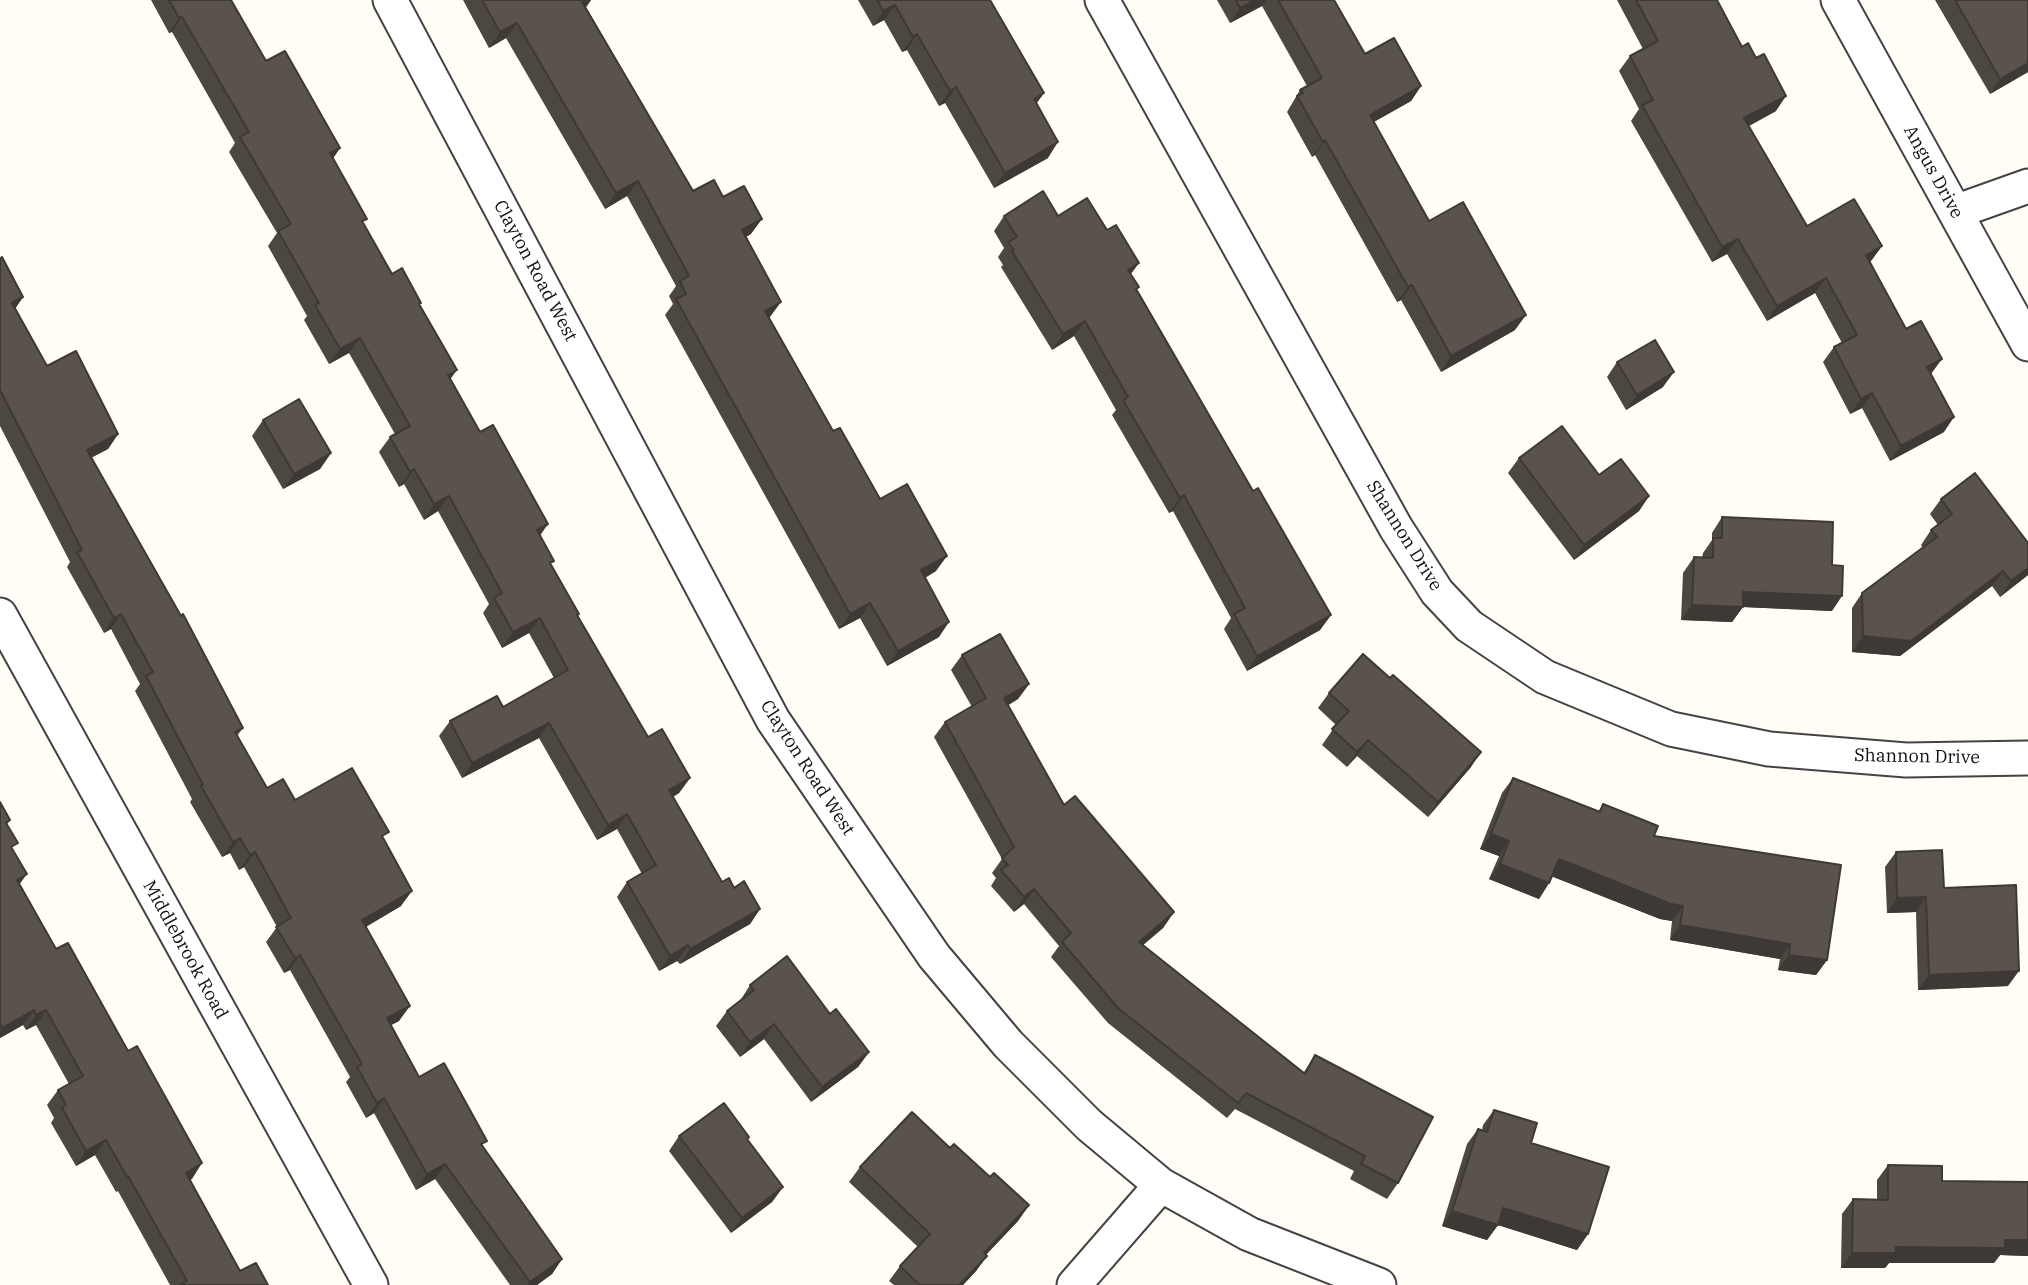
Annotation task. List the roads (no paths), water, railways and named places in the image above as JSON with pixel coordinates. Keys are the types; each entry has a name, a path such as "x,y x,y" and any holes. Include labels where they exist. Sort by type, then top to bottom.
{"street":[{"name":"Clayton Road West","path":"390,0 773,720 934,956 1008,1044 1080,1116 1161,1185 1249,1234 1379,1285"},
{"name":"Shannon Drive","path":"1102,0 1396,528 1437,592 1469,626 1545,677 1671,729 1769,749 1906,760 2028,758"},
{"name":"Angus Drive","path":"1838,0 2028,344"},
{"path":"1955,212 2028,186"},
{"name":"Middlebrook Road","path":"0,615 371,1285"},
{"path":"1074,1285 1161,1185"}]}
